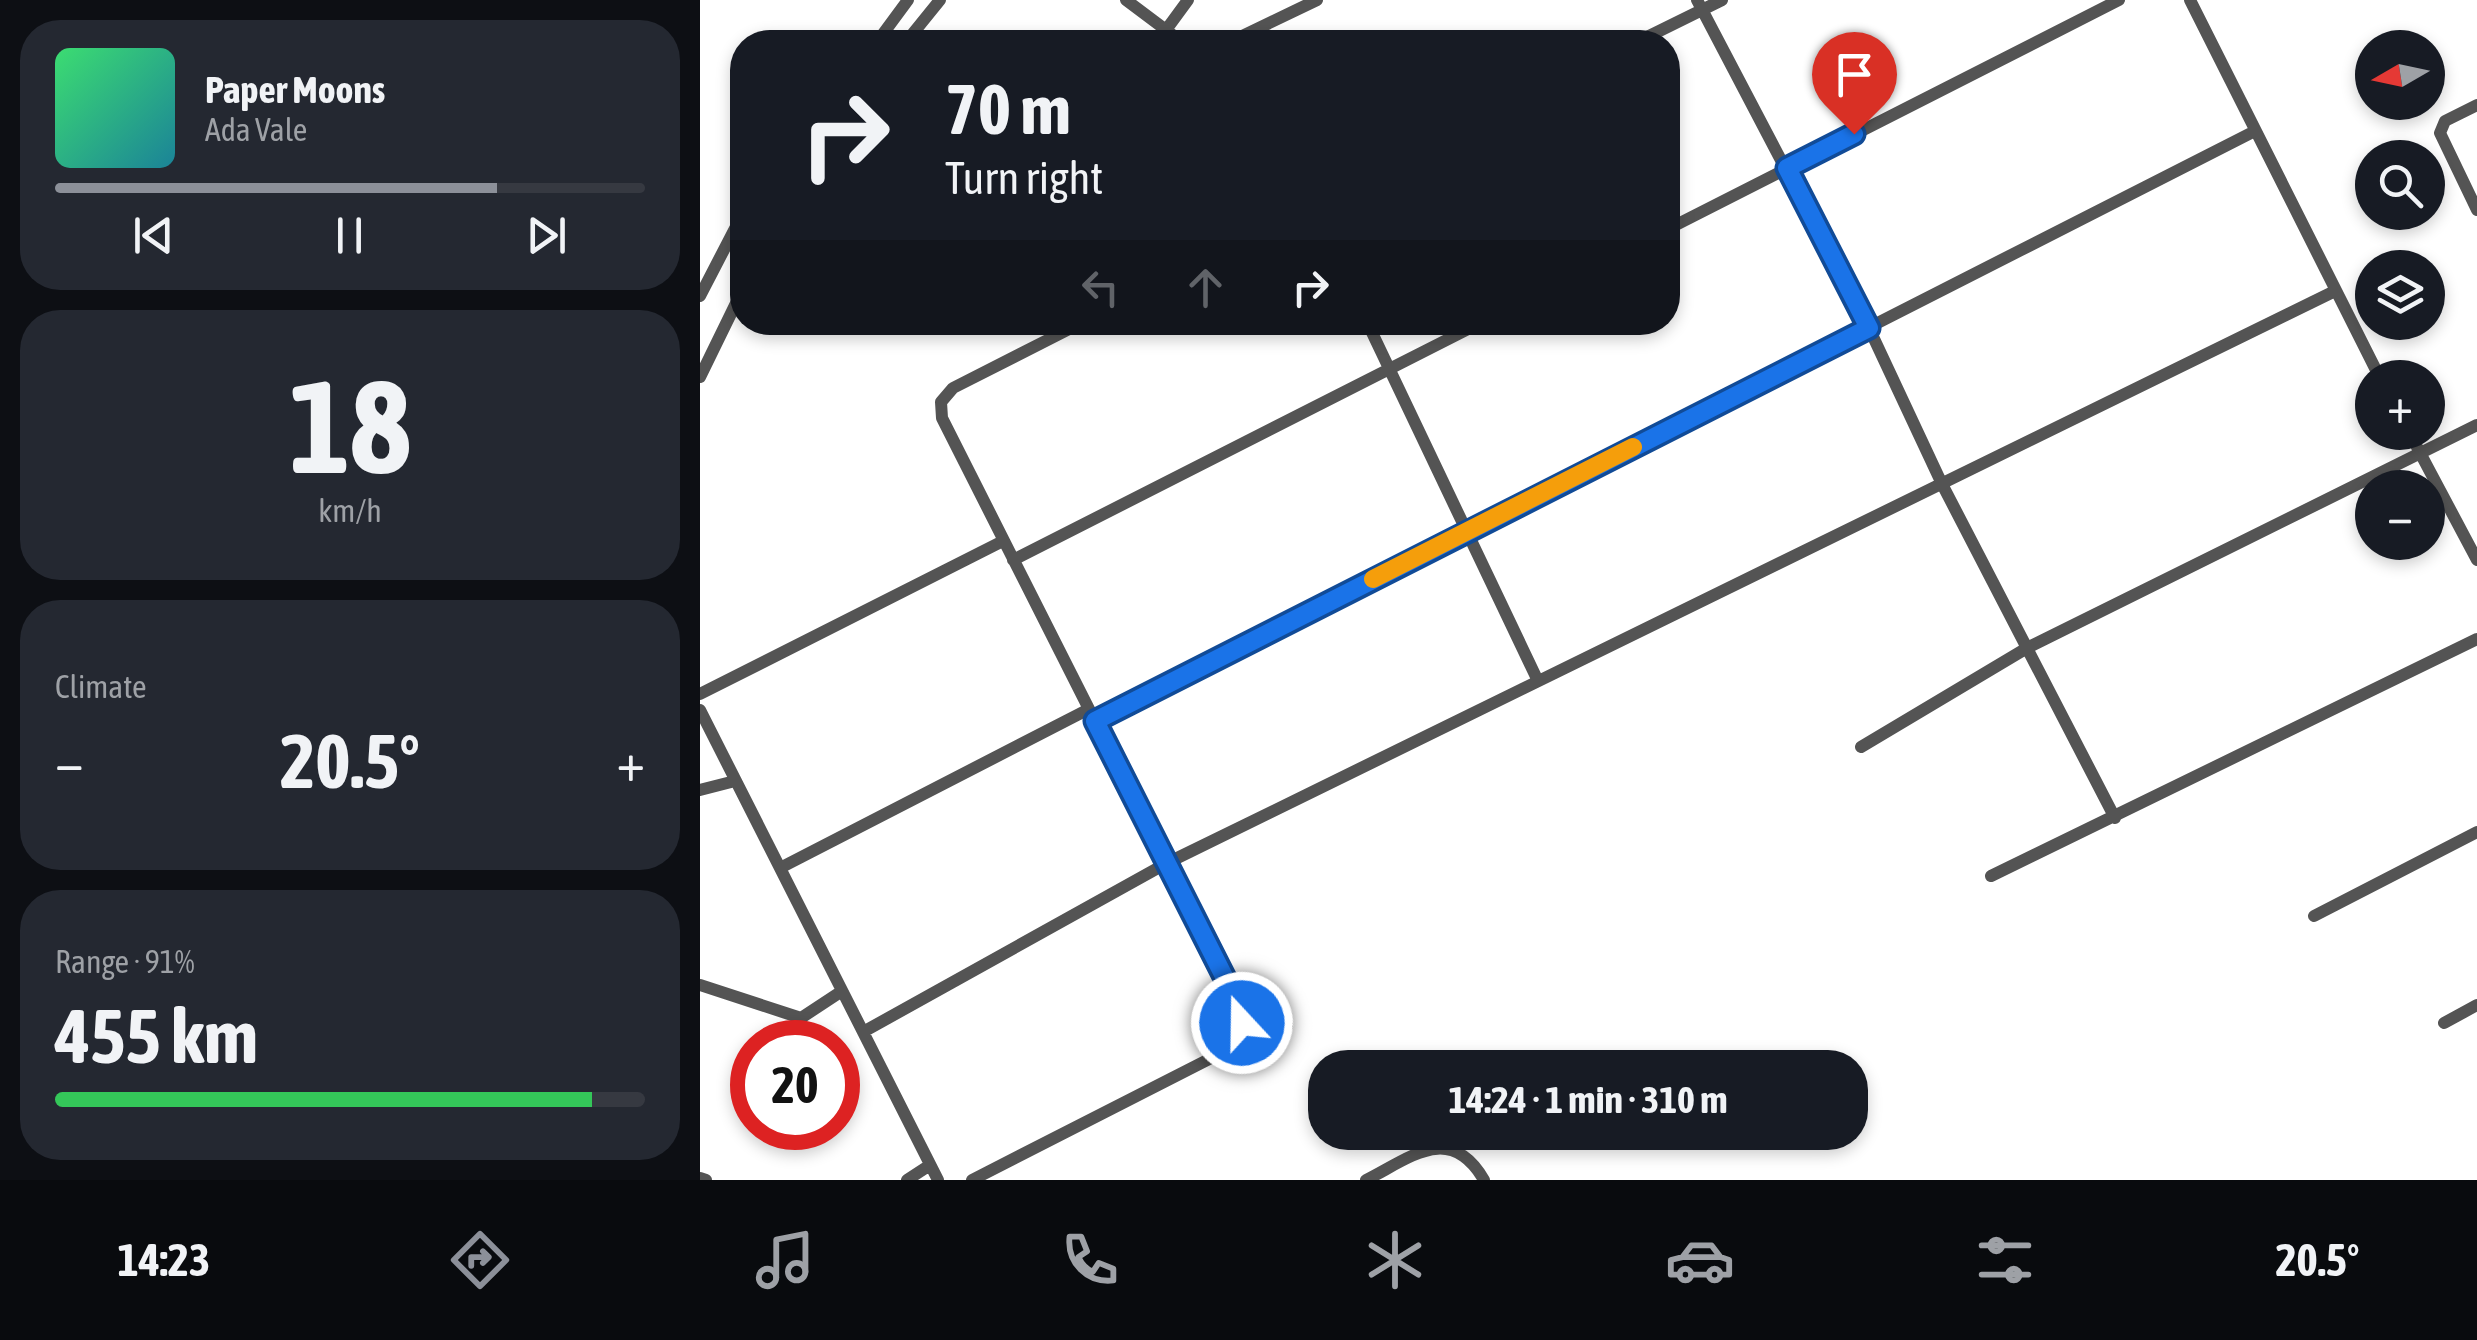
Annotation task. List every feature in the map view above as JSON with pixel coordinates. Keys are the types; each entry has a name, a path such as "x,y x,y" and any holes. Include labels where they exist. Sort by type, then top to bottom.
{"street":[{"path":"1237,1040 1255,1049 1283,1026"}],"lane":[{"path":"886,30 908,0"},
{"path":"916,30 940,0"},
{"path":"1126,0 1166,30 1188,0"},
{"path":"1255,30 1317,0"},
{"path":"1657,30 1700,5 1722,0"},
{"path":"1680,223 2119,0"},
{"path":"2190,0 2371,360"},
{"path":"1700,5 1869,328 1942,484 2115,818"},
{"path":"2477,105 2446,120 2440,134 2477,210"},
{"path":"780,868 1465,533 2254,132"},
{"path":"700,296 730,238"},
{"path":"863,1032 1167,862 2335,291"},
{"path":"700,377 730,316"},
{"path":"972,1180 1225,1051 1237,1040 1242,1023 1239,1006 950,436 942,402 952,388 1057,335"},
{"path":"1374,335 1538,681"},
{"path":"1013,560 1457,335"},
{"path":"1861,746 2027,648 2477,425"},
{"path":"2420,452 2477,560"},
{"path":"700,694 1003,541"},
{"path":"1991,876 2477,639"},
{"path":"700,710 938,1180"},
{"path":"700,790 736,781"},
{"path":"2314,916 2477,832"},
{"path":"700,985 801,1018 842,991"},
{"path":"2444,1022 2477,1006"},
{"path":"1366,1180 1430,1148 1450,1148 1464,1154 1484,1180"},
{"path":"906,1180 930,1166"}],"slow traffic":[{"path":"1373,579 1633,447"}],"route":[{"path":"1242,1023 1239,1006 1095,721 1869,328 1787,168 1854,134"}]}
